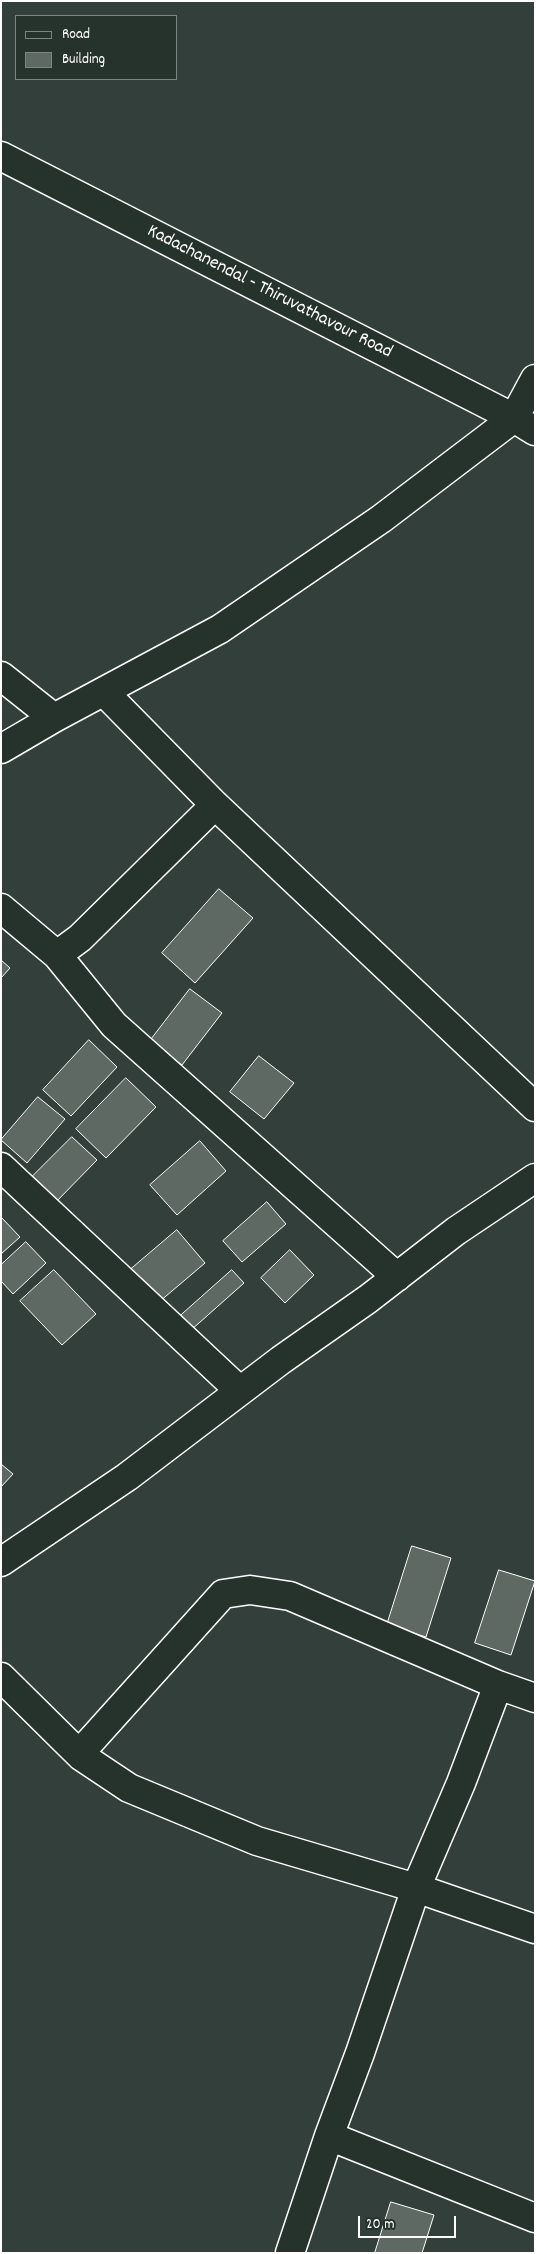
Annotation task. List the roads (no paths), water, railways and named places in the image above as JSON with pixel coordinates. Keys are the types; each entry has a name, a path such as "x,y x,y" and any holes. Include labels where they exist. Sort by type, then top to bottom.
{"street":[{"name":"Kadachanendal - Thiruvathavour Road","path":"1,156 524,425"},
{"path":"1,749 54,718 220,629 381,519 524,425 535,379"},
{"path":"1,676 54,718"},
{"path":"104,692 215,805 535,1107"},
{"path":"57,955 80,938 215,805"},
{"path":"1,908 57,955 114,1025 397,1277"},
{"path":"1,1167 240,1391"},
{"path":"1,1562 127,1477 240,1391 397,1277 456,1231 535,1178"},
{"path":"80,1754 223,1594 250,1590 290,1596 498,1685 535,1698"},
{"path":"1,1677 80,1754 129,1788 257,1842 416,1888 535,1930"},
{"path":"290,2253 416,1888 461,1783 498,1685"},
{"path":"329,2136 535,2218"}]}
